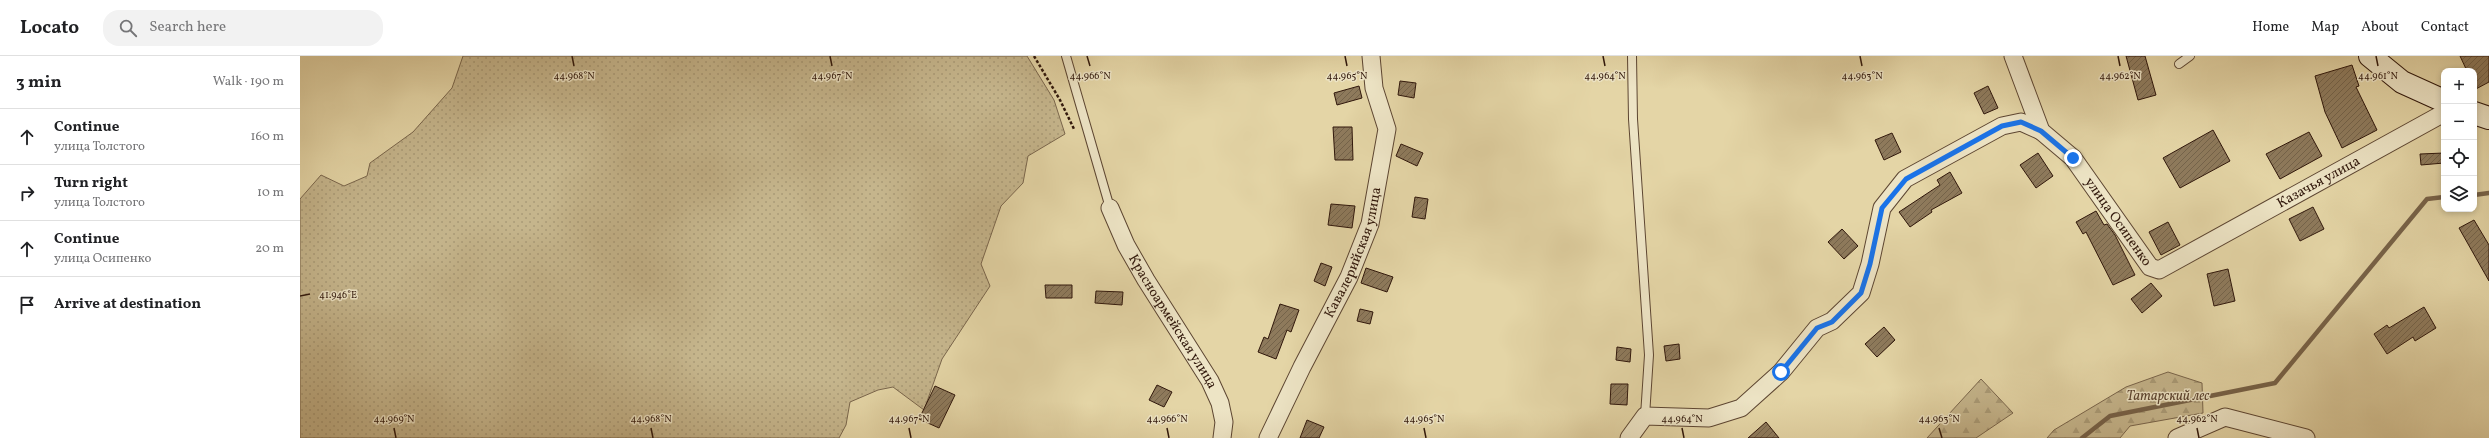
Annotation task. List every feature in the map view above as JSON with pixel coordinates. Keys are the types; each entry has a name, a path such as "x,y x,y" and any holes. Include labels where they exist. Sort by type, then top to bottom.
{"street":[{"name":"Кавалерийская улица","path":"1268,438 1302,367 1349,277 1370,224 1387,129 1374,88 1370,56"},
{"name":"улица Осипенко","path":"2013,56 2041,131 2073,158 2150,267 2159,270 2193,251"},
{"path":"2370,56 2402,82 2441,100"},
{"path":"2477,114 2489,118"},
{"name":"Казачья улица","path":"2193,251 2441,115"},
{"path":"1629,438 1646,416 1709,418 1741,408 1781,372 1817,328 1832,322 1861,293 1870,264 1882,208 1906,179 2002,126 2021,122 2041,131"},
{"name":"Красноармейская улица","path":"1110,208 1126,244 1142,274 1210,381 1220,403 1224,422 1222,438"},
{"path":"2177,438 2226,417 2306,438"}],"lane":[{"path":"1066,56 1110,208"},
{"path":"1632,56 1633,119 1649,355 1646,416"},
{"path":"2179,64 2190,56"}],"path":[{"path":"1034,56 1060,100 1077,136"}],"green space":[{"path":"463,56 1027,56 1054,100 1065,134 1028,156 1023,183 1001,206 981,264 990,286 942,359 924,410 893,387 878,390 850,402 846,425 839,438 300,438 300,199 321,175 344,186 367,176 370,163 413,132 452,88"},
{"name":"Татарский лес","path":"2168,372 2202,383 2203,413 2130,426 2120,438 2047,438 2054,430 2126,387"},
{"path":"1981,379 2013,413 1976,438 1927,438"}],"building":[{"path":"2126,56 2145,56 2156,95 2138,100"},
{"path":"2460,56 2489,56 2489,82 2477,88 2477,68 2466,68"},
{"path":"2352,65 2359,86 2356,87 2377,130 2342,148 2325,112 2315,76"},
{"path":"1400,81 1416,83 1414,98 1398,95"},
{"path":"1359,86 1362,98 1337,105 1334,93"},
{"path":"1988,86 1998,108 1984,114 1974,93"},
{"path":"1333,127 1352,127 1353,160 1335,160"},
{"path":"2213,130 2230,161 2180,188 2163,158"},
{"path":"2309,132 2322,156 2280,179 2266,154"},
{"path":"1892,133 1901,152 1884,160 1875,140"},
{"path":"1401,144 1423,153 1417,166 1396,156"},
{"path":"2038,153 2053,176 2036,188 2020,165"},
{"path":"2441,153 2441,163 2421,165 2420,154"},
{"path":"1950,172 1962,193 1931,210 1932,212 1910,227 1899,212 1940,185 1937,180"},
{"path":"1415,197 1428,199 1425,219 1412,217"},
{"path":"1331,204 1355,206 1352,228 1328,225"},
{"path":"2313,207 2324,229 2300,241 2289,219"},
{"path":"2096,211 2104,225 2107,224 2115,235 2135,275 2113,285 2086,232 2083,234 2076,222"},
{"path":"2474,220 2489,245 2489,281 2459,228"},
{"path":"2168,222 2180,245 2161,255 2149,232"},
{"path":"1842,229 1858,246 1844,259 1828,242"},
{"path":"1321,263 1332,267 1325,286 1314,281"},
{"path":"1366,268 1393,277 1387,292 1361,283"},
{"path":"2228,269 2235,301 2214,306 2207,274"},
{"path":"2151,283 2162,296 2142,313 2131,299"},
{"path":"1045,285 1072,285 1072,298 1046,298"},
{"path":"1096,291 1123,292 1122,305 1095,303"},
{"path":"1280,304 1299,310 1291,332 1287,330 1276,359 1258,352 1264,337 1268,339"},
{"path":"2424,307 2436,328 2415,341 2413,337 2387,354 2374,334 2387,325 2389,328"},
{"path":"1360,309 1373,312 1370,324 1357,321"},
{"path":"1884,327 1895,340 1877,357 1865,344"},
{"path":"1679,344 1680,359 1666,361 1664,346"},
{"path":"1617,347 1631,349 1630,362 1616,360"},
{"path":"1611,384 1628,384 1627,405 1610,404"},
{"path":"1157,385 1172,392 1164,407 1149,400"},
{"path":"935,386 955,395 939,428 919,419"},
{"path":"1307,420 1324,427 1319,438 1300,438"},
{"path":"1766,422 1779,438 1748,438"}],"waterway":[{"path":"2477,195 2489,193"},
{"path":"2082,438 2110,416 2275,383 2427,199 2441,197"}],"route":[{"path":"1781,372 1817,328 1832,322 1861,293 1870,264 1882,208 1906,179 2002,126 2021,122 2041,131 2073,158"}]}
